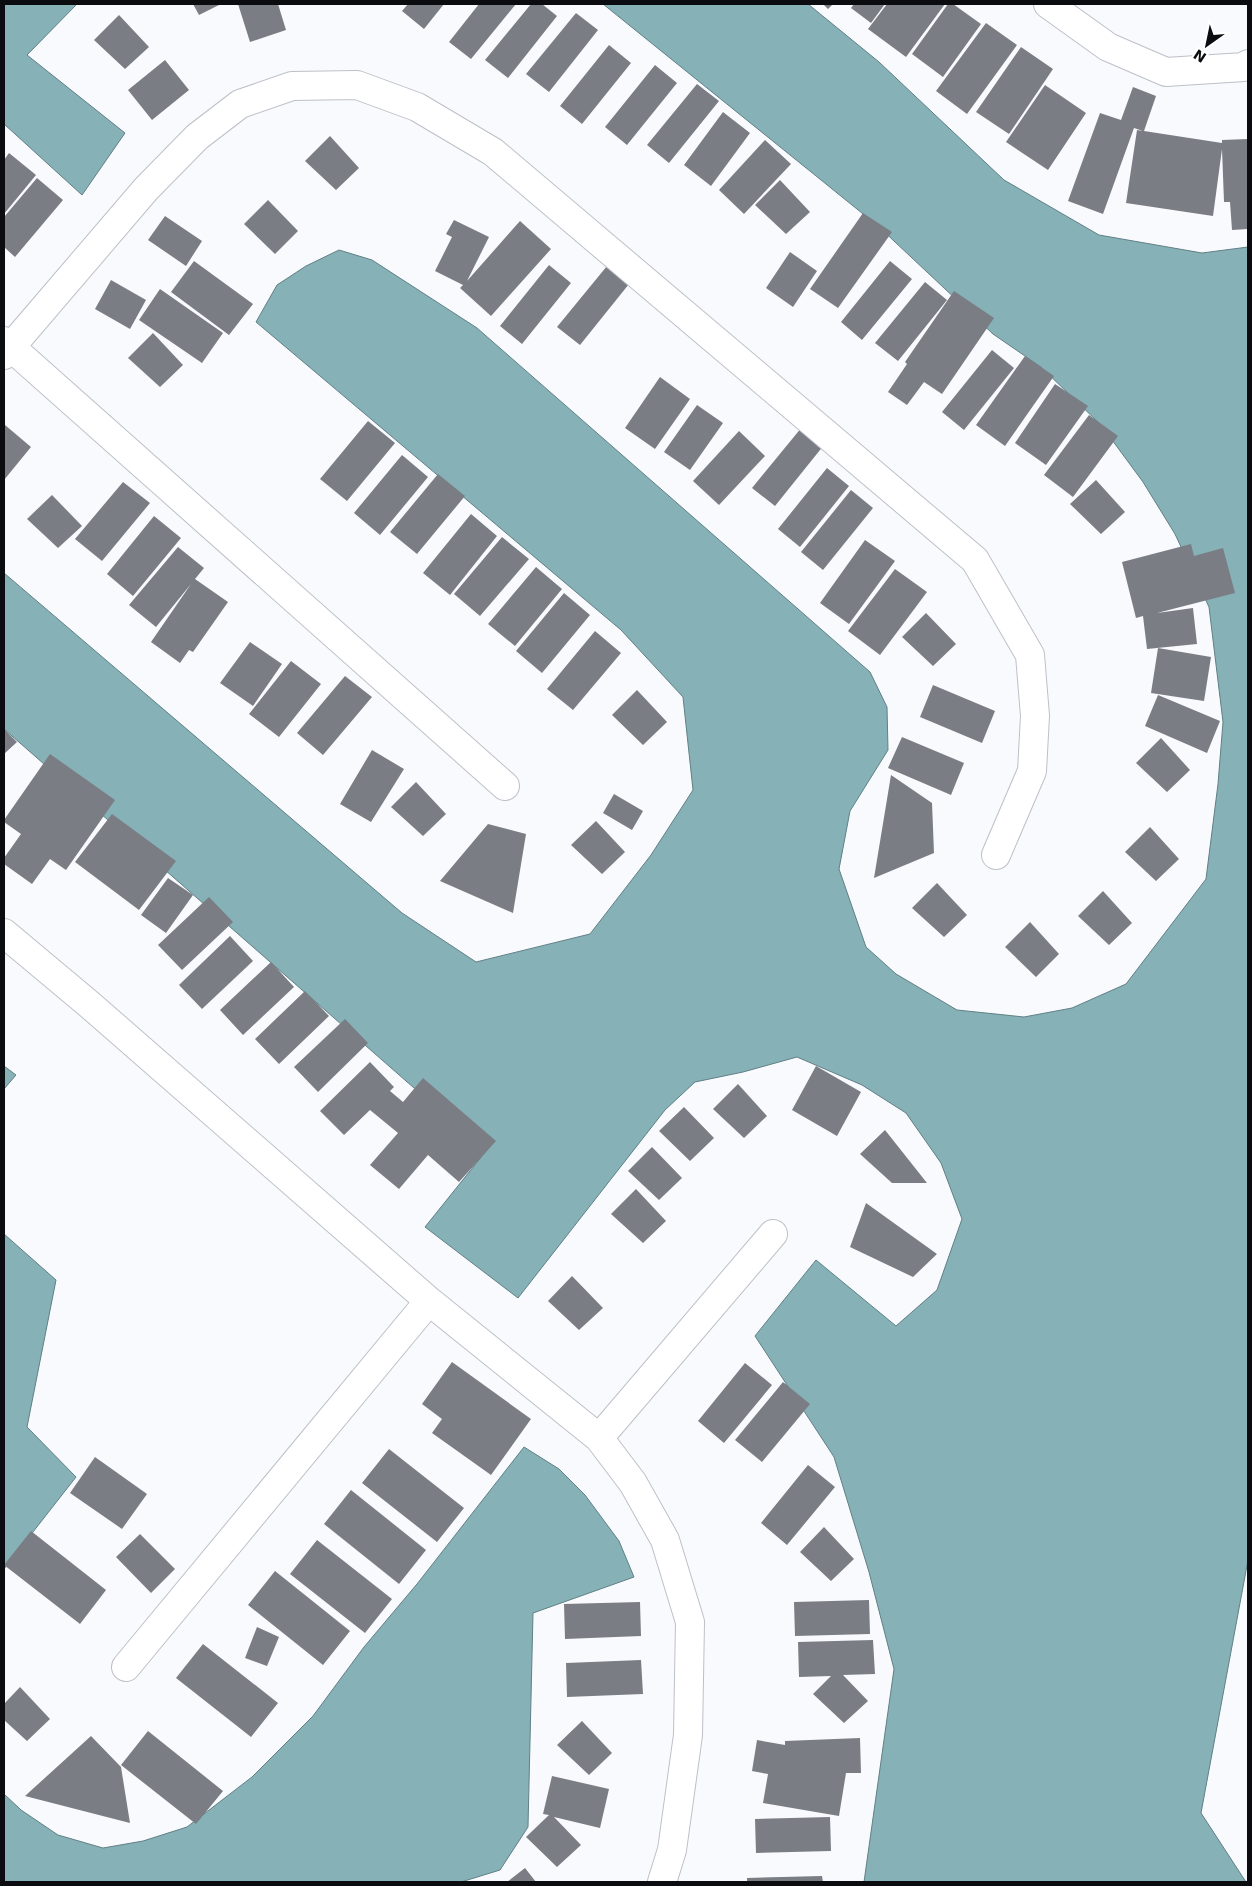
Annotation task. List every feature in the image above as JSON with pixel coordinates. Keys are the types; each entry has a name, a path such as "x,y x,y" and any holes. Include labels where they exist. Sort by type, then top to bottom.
{"street":[{"path":"1048,4 1108,47 1166,72 1244,67 1248,64"},
{"path":"505,786 6,347 146,189 197,137 240,104 292,86 358,86 417,107 493,152 975,560 1030,656 1035,716 1032,771 996,855"},
{"path":"4,933 98,1011 429,1301 599,1438 633,1483 665,1540 690,1622 688,1735 672,1850 662,1882"},
{"path":"599,1438 772,1234"},
{"path":"126,1667 429,1301"}],"water":[{"path":"4,4 77,4 27,55 125,133 82,195 4,124"},
{"path":"603,4 808,4 879,62 1004,180 1099,235 1202,253 1248,247 1248,1560 1201,1813 1246,1882 864,1882 894,1669 869,1572 834,1457 755,1336 816,1260 896,1326 937,1290 962,1219 941,1163 906,1113 862,1085 797,1057 743,1072 695,1082 665,1110 518,1298 425,1227 486,1151 4,729 4,573 402,913 476,962 590,934 651,855 693,790 683,697 621,630 256,322 277,285 306,266 339,250 372,260 477,328 870,672 887,707 888,750 850,811 839,869 866,947 896,974 957,1010 1024,1017 1072,1008 1126,984 1206,879 1218,784 1223,722 1209,607 1175,534 1143,482 1101,425 1041,367 993,334 878,226"},
{"path":"4,1066 16,1075 4,1089"},
{"path":"4,1234 56,1280 27,1427 76,1477 4,1569"},
{"path":"524,1447 559,1469 585,1495 619,1541 634,1577 533,1613 528,1827 500,1870 461,1882 4,1882 4,1794 21,1810 58,1835 103,1848 143,1841 187,1827 252,1777 313,1716 364,1647 417,1584"}],"building":[{"path":"193,4 221,4 199,15"},
{"path":"238,4 278,4 286,30 250,42"},
{"path":"408,4 444,4 424,29 402,11"},
{"path":"479,4 516,4 471,59 449,42"},
{"path":"531,4 542,4 557,16 508,78 485,60"},
{"path":"823,4 833,4 828,9"},
{"path":"854,4 885,4 871,23 851,8"},
{"path":"887,4 945,4 906,57 868,29"},
{"path":"948,4 953,4 981,24 943,77 912,54"},
{"path":"576,13 598,30 549,92 526,74"},
{"path":"119,15 149,47 125,69 94,40"},
{"path":"986,23 1017,45 967,114 936,91"},
{"path":"609,45 631,63 582,124 560,106"},
{"path":"1021,47 1053,69 1009,134 976,112"},
{"path":"165,60 189,90 152,120 128,90"},
{"path":"655,65 677,83 627,145 605,127"},
{"path":"697,84 719,101 669,163 647,145"},
{"path":"1045,85 1086,113 1048,170 1006,142"},
{"path":"1133,87 1156,96 1144,131 1222,143 1222,140 1248,139 1248,229 1232,230 1230,202 1224,202 1222,149 1213,216 1126,203 1137,130 1143,131 1134,128 1103,214 1068,201 1100,113 1121,120"},
{"path":"723,112 750,133 711,186 684,165"},
{"path":"330,136 359,168 336,190 305,161"},
{"path":"765,140 791,164 744,214 719,190"},
{"path":"9,153 36,175 4,214 4,160"},
{"path":"37,178 63,200 15,257 4,247 4,217"},
{"path":"780,180 810,212 786,234 755,205"},
{"path":"268,200 298,231 275,254 244,224"},
{"path":"863,213 892,232 838,308 810,289"},
{"path":"165,216 202,241 186,266 148,240"},
{"path":"454,220 489,237 467,281 520,221 551,249 491,316 460,288 463,285 435,271 452,237 446,234"},
{"path":"790,252 817,271 793,307 766,288"},
{"path":"194,261 253,304 229,335 171,292"},
{"path":"890,261 912,279 862,340 841,322"},
{"path":"549,265 571,283 522,344 500,326"},
{"path":"607,266 629,284 580,345 557,327"},
{"path":"111,280 146,300 130,329 95,309"},
{"path":"925,282 947,300 898,361 875,343"},
{"path":"160,289 223,333 202,363 139,320"},
{"path":"954,291 994,318 942,394 924,382 907,405 888,392 907,364 905,362"},
{"path":"153,333 183,365 160,387 128,358"},
{"path":"992,350 1014,368 964,430 942,412"},
{"path":"1025,356 1054,376 1005,446 976,425"},
{"path":"660,377 690,399 655,449 625,428"},
{"path":"1055,384 1088,406 1046,465 1015,443"},
{"path":"697,405 723,423 690,470 664,452"},
{"path":"1089,415 1118,436 1073,497 1044,475"},
{"path":"368,421 395,443 347,501 320,479"},
{"path":"5,425 31,447 4,480 4,427"},
{"path":"802,427 824,445 775,506 752,488"},
{"path":"739,431 765,456 719,505 693,481"},
{"path":"402,455 428,477 380,535 354,513"},
{"path":"827,468 849,486 800,547 778,529"},
{"path":"438,474 465,496 417,554 390,532"},
{"path":"1096,480 1125,512 1101,534 1070,504"},
{"path":"123,482 150,503 102,561 75,539"},
{"path":"851,490 873,508 823,570 801,552"},
{"path":"52,495 82,526 58,548 27,519"},
{"path":"471,514 497,536 450,595 423,573"},
{"path":"154,516 181,538 133,596 107,574"},
{"path":"502,537 529,559 480,616 454,594"},
{"path":"865,540 895,561 849,624 820,603"},
{"path":"1191,544 1194,556 1223,548 1235,593 1157,613 1193,608 1197,644 1147,649 1143,616 1136,618 1122,562"},
{"path":"178,547 204,568 195,579 228,602 193,652 189,650 180,663 151,642 191,584 156,627 129,605"},
{"path":"536,567 562,589 515,646 488,624"},
{"path":"895,569 927,592 880,655 848,631"},
{"path":"564,593 590,615 542,673 516,651"},
{"path":"926,613 956,644 933,666 902,637"},
{"path":"595,631 621,653 573,710 547,689"},
{"path":"250,642 282,664 253,706 220,683"},
{"path":"1158,648 1211,657 1204,701 1151,693"},
{"path":"291,661 321,684 279,737 249,714"},
{"path":"345,676 372,697 323,755 297,733"},
{"path":"933,685 995,711 982,743 920,717"},
{"path":"637,690 667,722 643,745 612,715"},
{"path":"1158,695 1220,721 1207,753 1145,726"},
{"path":"4,729 17,742 4,754"},
{"path":"902,737 964,763 951,795 888,768"},
{"path":"1161,738 1190,770 1167,792 1136,763"},
{"path":"372,750 404,769 371,822 340,804"},
{"path":"50,754 115,800 66,870 50,859 32,884 4,864 4,858 21,834 4,822 4,820"},
{"path":"891,775 932,803 934,853 874,878"},
{"path":"416,782 446,814 423,836 391,807"},
{"path":"614,794 643,811 632,830 603,813"},
{"path":"112,814 176,861 139,910 75,862"},
{"path":"596,821 625,852 602,874 571,845"},
{"path":"488,824 526,834 513,913 440,881"},
{"path":"1150,827 1179,859 1156,881 1125,852"},
{"path":"168,878 193,895 166,933 141,915"},
{"path":"937,883 967,915 944,937 912,908"},
{"path":"1103,891 1132,923 1109,945 1078,916"},
{"path":"209,897 233,922 182,970 158,945"},
{"path":"1030,922 1059,954 1036,977 1005,947"},
{"path":"230,936 253,961 202,1009 179,985"},
{"path":"271,962 294,987 243,1035 220,1010"},
{"path":"305,991 329,1016 279,1064 255,1039"},
{"path":"345,1019 368,1043 318,1092 294,1067"},
{"path":"370,1062 394,1087 390,1091 403,1102 423,1078 496,1141 459,1182 428,1155 399,1189 370,1165 398,1133 370,1110 344,1135 320,1111"},
{"path":"816,1066 861,1092 837,1136 792,1110"},
{"path":"738,1084 767,1116 744,1138 713,1109"},
{"path":"684,1107 714,1138 690,1161 659,1131"},
{"path":"885,1130 927,1183 892,1183 860,1154"},
{"path":"652,1147 682,1178 659,1200 628,1171"},
{"path":"636,1189 666,1221 643,1243 611,1214"},
{"path":"866,1203 937,1254 913,1277 850,1247"},
{"path":"572,1276 603,1308 579,1330 548,1301"},
{"path":"452,1362 531,1419 491,1475 432,1433 442,1419 422,1404"},
{"path":"745,1363 772,1385 724,1443 698,1421"},
{"path":"783,1382 810,1404 762,1462 735,1440"},
{"path":"389,1449 464,1508 437,1542 362,1483"},
{"path":"95,1457 147,1494 122,1529 70,1493"},
{"path":"808,1465 835,1487 787,1545 761,1523"},
{"path":"351,1490 426,1550 399,1584 324,1524"},
{"path":"824,1527 854,1559 831,1581 800,1552"},
{"path":"31,1531 106,1590 80,1624 4,1565"},
{"path":"140,1534 175,1569 151,1593 116,1557"},
{"path":"317,1540 392,1599 365,1633 290,1574"},
{"path":"275,1571 350,1631 323,1665 248,1605"},
{"path":"869,1600 870,1634 795,1636 794,1602"},
{"path":"640,1602 641,1636 565,1639 564,1604"},
{"path":"257,1627 279,1637 267,1666 245,1658"},
{"path":"873,1640 875,1674 843,1675 868,1701 844,1723 813,1694 831,1676 799,1677 798,1642"},
{"path":"203,1644 278,1703 251,1737 176,1678"},
{"path":"641,1660 643,1694 567,1697 566,1663"},
{"path":"20,1687 50,1719 27,1741 4,1720 4,1704"},
{"path":"582,1721 612,1753 589,1775 557,1745"},
{"path":"148,1731 223,1791 196,1824 121,1765"},
{"path":"91,1736 121,1767 130,1823 25,1796"},
{"path":"860,1738 861,1773 846,1773 839,1816 763,1803 768,1774 752,1771 757,1740 785,1745 785,1741"},
{"path":"552,1776 609,1789 600,1828 554,1817 581,1845 557,1867 526,1837 549,1815 543,1814"},
{"path":"830,1817 831,1851 756,1853 755,1819"},
{"path":"525,1868 536,1882 507,1882"},
{"path":"822,1876 823,1882 747,1882 747,1878"}]}
